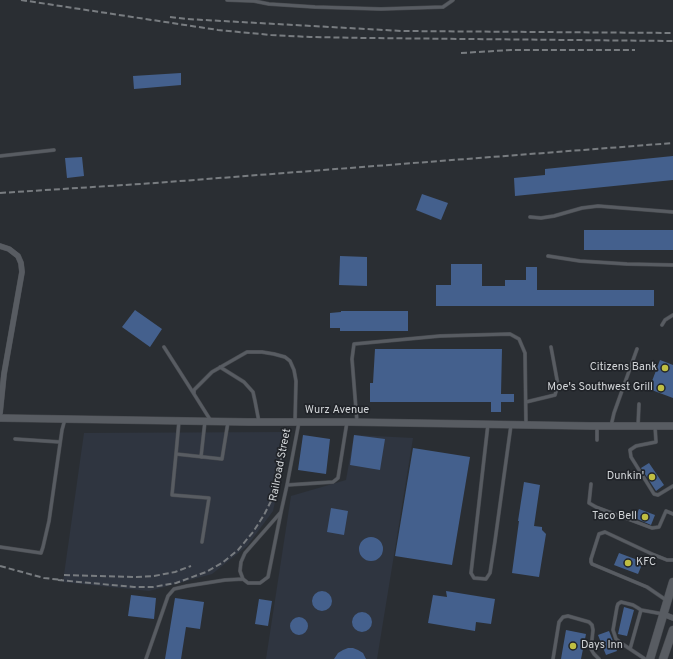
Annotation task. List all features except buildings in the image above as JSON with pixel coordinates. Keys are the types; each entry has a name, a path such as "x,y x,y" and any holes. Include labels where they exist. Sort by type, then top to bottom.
{"main road":[{"path":"650,659 673,582"},
{"path":"663,659 673,630"}],"street":[{"path":"0,246 9,249 18,256 21,263 22,272 4,374 0,413"},
{"name":"Wurz Avenue","path":"0,418 228,422 673,426"},
{"path":"663,614 673,618"}],"lane":[{"path":"227,0 315,7 381,9 443,7 453,0"},
{"path":"0,156 54,150"},
{"path":"530,217 541,218 554,216 582,208 598,206 673,212"},
{"path":"548,256 580,261 673,265"},
{"path":"662,326 665,320 673,315"},
{"path":"357,422 352,359 354,344 440,336 510,334 519,339 525,353 526,425"},
{"path":"164,347 194,394 208,421 201,457"},
{"path":"526,402 555,395 558,385 551,347"},
{"path":"611,426 637,348"},
{"name":"Railroad Street","path":"220,367 247,352 274,354 285,357 290,361 294,370 296,381 297,422 287,485 268,577 260,584 248,583 243,579 240,571 241,562 245,553 281,512"},
{"path":"194,394 194,390 212,372 220,367 244,382 253,392 259,422"},
{"path":"638,426 639,404"},
{"path":"0,548 41,553 48,521 65,419"},
{"path":"179,421 172,495 209,498 202,542"},
{"path":"176,454 222,459 228,422"},
{"path":"287,485 333,482 338,478 347,422"},
{"path":"488,424 470,573 474,578 486,579 490,574 511,425"},
{"path":"597,426 597,440"},
{"path":"655,426 656,442 636,446 630,450 631,457 654,494 658,495 673,486"},
{"path":"15,439 60,442"},
{"path":"591,484 589,503 652,528 659,526 666,511 673,514"},
{"path":"667,602 647,587 592,564 591,559 598,536 605,532 667,560 673,560"},
{"path":"146,659 168,596 174,589 218,581 243,579"},
{"path":"645,659 616,639 613,630 618,604 621,602 633,605 641,610 663,614"},
{"path":"630,649 641,610"},
{"path":"553,659 559,622 564,617 568,616 589,622 592,625 591,650 599,659"}],"shaded area":[{"path":"290,432 273,511 247,546 212,574 149,591 63,582 84,433"},
{"path":"354,435 413,438 377,659 266,659 291,496 346,480"}],"railway":[{"path":"21,0 218,30 271,35 367,38 673,41"},
{"path":"170,17 402,31 673,33"},
{"path":"461,53 511,50 635,50"},
{"path":"0,193 155,183 673,143"},
{"path":"58,580 134,587 153,587 176,583 206,572 222,563 238,550 253,532 274,495 286,433"},
{"path":"0,566 44,578 62,580"},
{"path":"64,575 154,576 175,572 191,566"}],"place":[{"name":"Citizens Bank","path":"665,368"},
{"name":"Moe's Southwest Grill","path":"661,388"},
{"name":"Dunkin'","path":"652,477"},
{"name":"Taco Bell","path":"645,517"},
{"name":"KFC","path":"628,563"},
{"name":"Days Inn","path":"573,646"}]}
